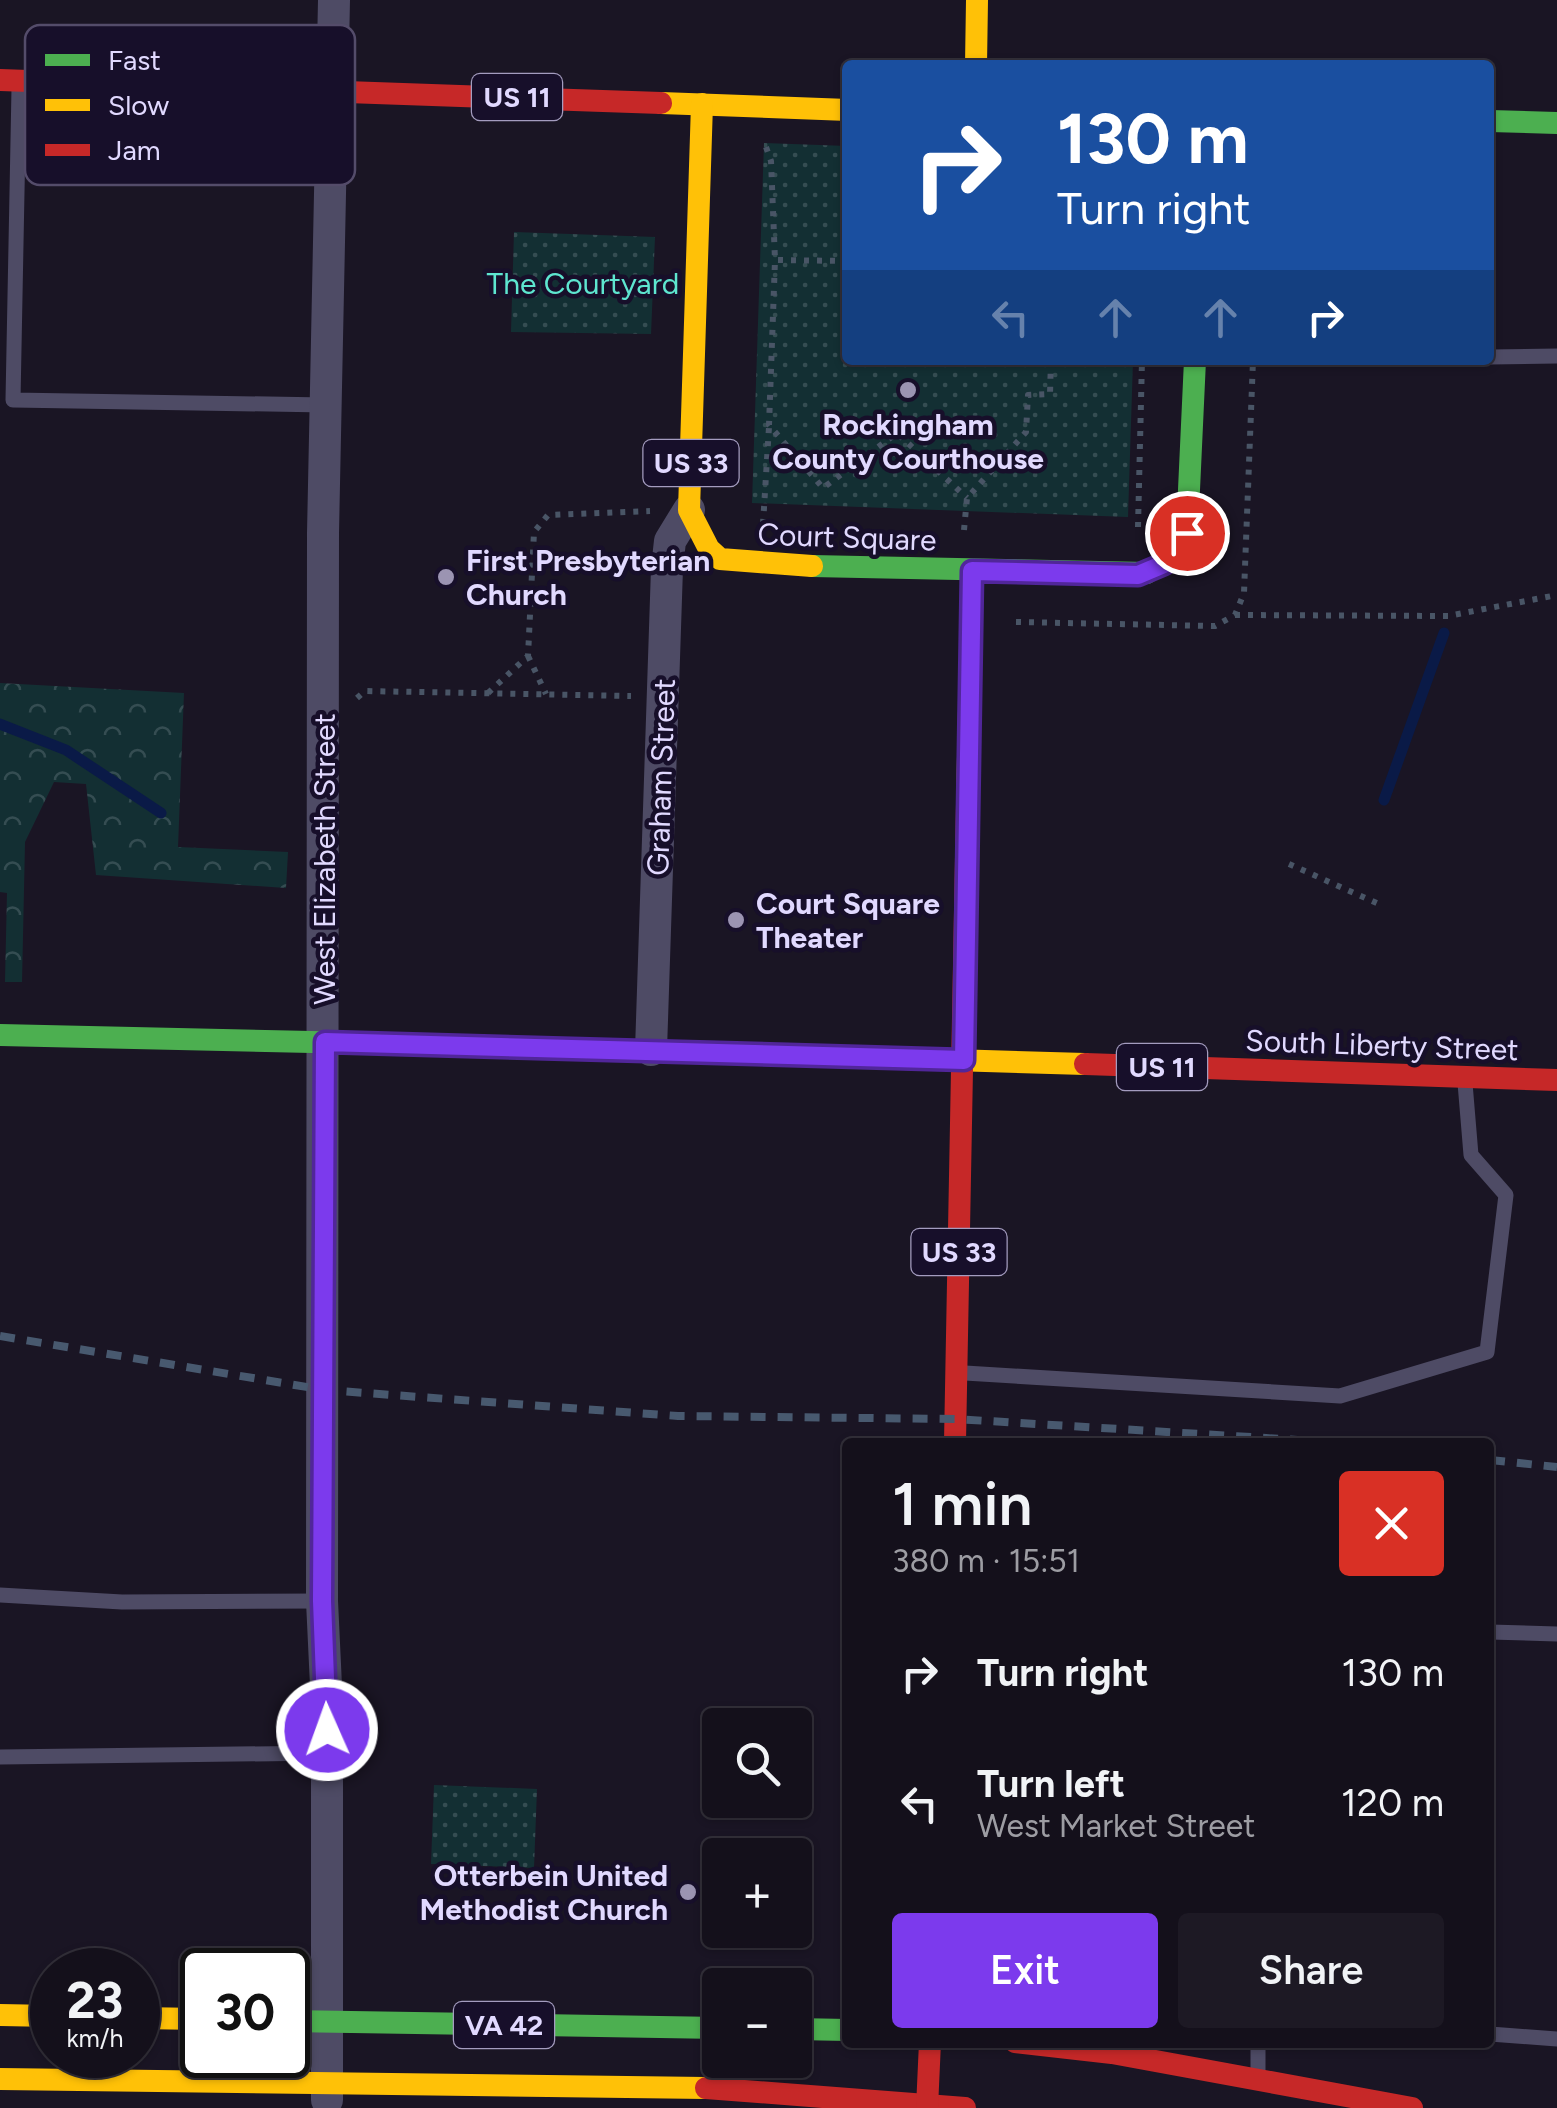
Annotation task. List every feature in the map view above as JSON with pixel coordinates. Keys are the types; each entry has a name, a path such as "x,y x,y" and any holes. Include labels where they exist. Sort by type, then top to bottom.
{"main road":[{"path":"976,60 977,0"},
{"name":"US 11","path":"355,90 842,110"},
{"name":"US 33","path":"690,510 702,104"},
{"path":"1494,121 1557,123"},
{"name":"Court Square","path":"690,510 699,537 720,559 760,566 1138,575 1156,569 1175,554 1190,519 1195,365"},
{"name":"US 33","path":"955,1438 972,571"},
{"name":"US 11","path":"0,1035 964,1060"},
{"name":"South Liberty Street","path":"964,1060 1557,1080"},
{"path":"0,2015 30,2016"},
{"name":"VA 42","path":"310,2022 702,2028"},
{"path":"812,2029 842,2030"},
{"path":"927,2106 930,2048"},
{"path":"1052,2048 1258,2078 1412,2108"},
{"name":"VA 42","path":"0,2079 327,2096 753,2090 966,2108"}],"street":[{"name":"West Elizabeth Street","path":"333,25 334,0"},
{"name":"West Elizabeth Street","path":"327,2096 327,1752 322,1601 329,185"},
{"name":"Graham Street","path":"651,1050 668,568 670,541 690,510"}],"lane":[{"path":"10,80 12,400 326,406"},
{"path":"1494,357 1557,356"},
{"path":"956,1372 1340,1396 1487,1352 1506,1196 1471,1155 1464,1077"},
{"path":"0,1595 122,1602 322,1601"},
{"path":"1494,1632 1557,1634"},
{"path":"0,1757 327,1752"},
{"path":"1494,2034 1557,2039"},
{"path":"1258,2048 1258,2078"}],"path":[{"path":"760,566 775,260 770,161 764,143"},
{"path":"775,260 842,261"},
{"path":"769,426 823,488 898,434 966,498 1026,432 1028,395 1050,394 1051,365"},
{"path":"1138,531 1142,365"},
{"path":"546,694 528,656 534,532 548,515 651,510"},
{"path":"1234,615 1448,616 1557,595"},
{"path":"488,694 528,656"},
{"path":"355,714 357,698 365,691 642,696"},
{"path":"1289,864 1380,905"}],"green space":[{"path":"764,143 842,146 842,365 1133,365 1128,517 752,503"},
{"name":"The Courtyard","path":"514,232 655,237 651,334 511,332"},
{"path":"0,683 184,693 178,847 288,852 286,888 96,875 86,784 54,782 25,842 22,982 5,982 7,893 0,892"},
{"path":"434,1785 537,1789 534,1868 431,1864"}],"waterway":[{"path":"1384,800 1444,633"},
{"path":"0,724 66,750 161,813"}],"railway":[{"path":"0,1336 325,1390 678,1416 955,1419 1266,1438"},
{"path":"1494,1460 1557,1467"}],"traffic: fast":[{"path":"1494,121 1557,123"},
{"path":"812,566 1147,573 1175,554 1187,533 1195,365"},
{"path":"0,1035 450,1045"},
{"path":"310,2021 702,2028"},
{"path":"812,2029 842,2030"}],"traffic: slow":[{"path":"976,60 977,0"},
{"path":"661,103 842,110"},
{"path":"702,104 689,510 709,549 720,559 812,566"},
{"path":"967,804 972,571"},
{"path":"450,1045 1085,1064"},
{"path":"0,2015 30,2016"},
{"path":"160,2018 180,2019"},
{"path":"0,2079 706,2088"}],"traffic: jam":[{"path":"0,80 25,81"},
{"path":"355,92 661,103"},
{"path":"955,1438 967,804"},
{"path":"1085,1064 1557,1080"},
{"path":"927,2108 930,2048"},
{"path":"1068,2048 1412,2108"},
{"path":"706,2088 965,2108"}],"place":[{"name":"Rockingham County Courthouse","path":"908,390"},
{"name":"First Presbyterian Church","path":"446,577"},
{"name":"Court Square Theater","path":"736,920"},
{"name":"Otterbein United Methodist Church","path":"688,1892"}],"route":[{"path":"327,1730 322,1601 325,1042 964,1060 972,571 1138,575 1164,564 1187,533"}]}
